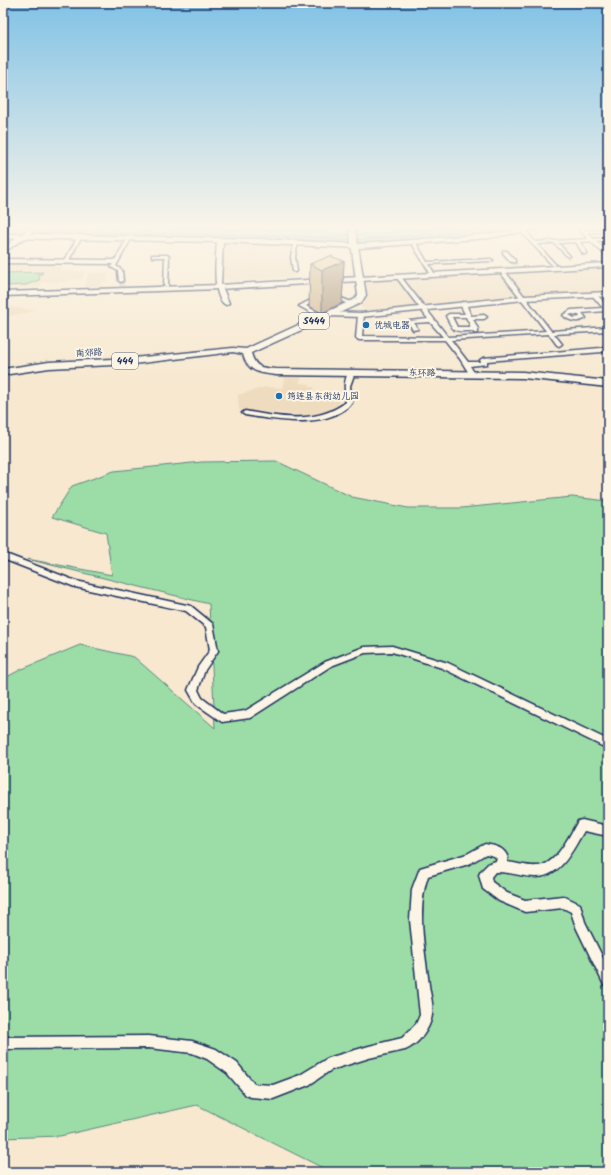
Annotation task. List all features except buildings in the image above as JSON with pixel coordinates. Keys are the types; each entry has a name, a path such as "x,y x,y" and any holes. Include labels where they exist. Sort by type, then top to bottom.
{"main road":[{"path":"3,293 262,283"},
{"path":"353,304 362,295 360,283"},
{"path":"3,293 122,285 219,285"},
{"name":"S444","path":"247,352 353,304"},
{"name":"南郊路","path":"3,372 49,365 133,361 233,350 247,352"},
{"name":"东环路","path":"247,352 249,364 258,370 523,375 608,384"}],"street":[{"path":"403,283 431,320 450,341 467,364 472,374"},
{"path":"512,283 559,344"},
{"path":"219,285 226,304"},
{"path":"608,294 524,298 362,315 326,316 302,306 328,294 353,304 362,315 359,338 383,340 608,329"},
{"path":"594,294 607,310"},
{"path":"463,304 479,336"},
{"path":"574,312 607,310"},
{"path":"475,329 455,329 449,316 484,317"},
{"path":"415,329 411,322 431,320"},
{"path":"467,364 485,363 484,360 602,350 608,347"},
{"path":"245,413 319,418 342,410 349,403 347,386 352,372"},
{"path":"3,556 75,584 188,608 210,626 214,651 201,669 193,690 199,700 222,718 247,715 328,664 364,650 392,649 445,665 608,745"},
{"path":"608,831 582,825 560,860 545,872 528,872 509,866 500,866 493,867 485,875 487,885 503,897 525,906 563,902 576,908 580,923 608,981"},
{"path":"3,1043 149,1042 192,1047 211,1054 232,1068 251,1090 273,1092 304,1080 328,1065 369,1052 405,1044 421,1028 426,1015 416,920 418,889 424,872 469,859 485,849 497,851 503,858 500,866"}],"shaded area":[{"path":"3,283 42,283 40,287 3,288"},
{"path":"86,283 102,283 101,286 85,286"},
{"path":"366,283 608,283 608,292 466,302 370,312 365,312 359,304 365,297"},
{"path":"5,306 36,311 3,317 3,307"},
{"name":"筠连县东街幼儿园","path":"285,376 302,377 299,383 310,384 309,387 314,387 312,396 340,398 337,409 317,416 239,410 238,395 266,387 282,388"}],"green space":[{"path":"3,283 32,283 26,285 3,286"},
{"path":"276,461 352,497 408,508 462,508 572,497 608,501 608,1172 331,1172 197,1105 60,1136 3,1138 3,679 20,670 80,645 134,657 215,728 209,604 27,559 112,575 106,533 52,517 72,486 114,471 202,462"}],"place":[{"name":"优城电器","path":"366,325"},
{"name":"筠连县东街幼儿园","path":"279,396"}]}
